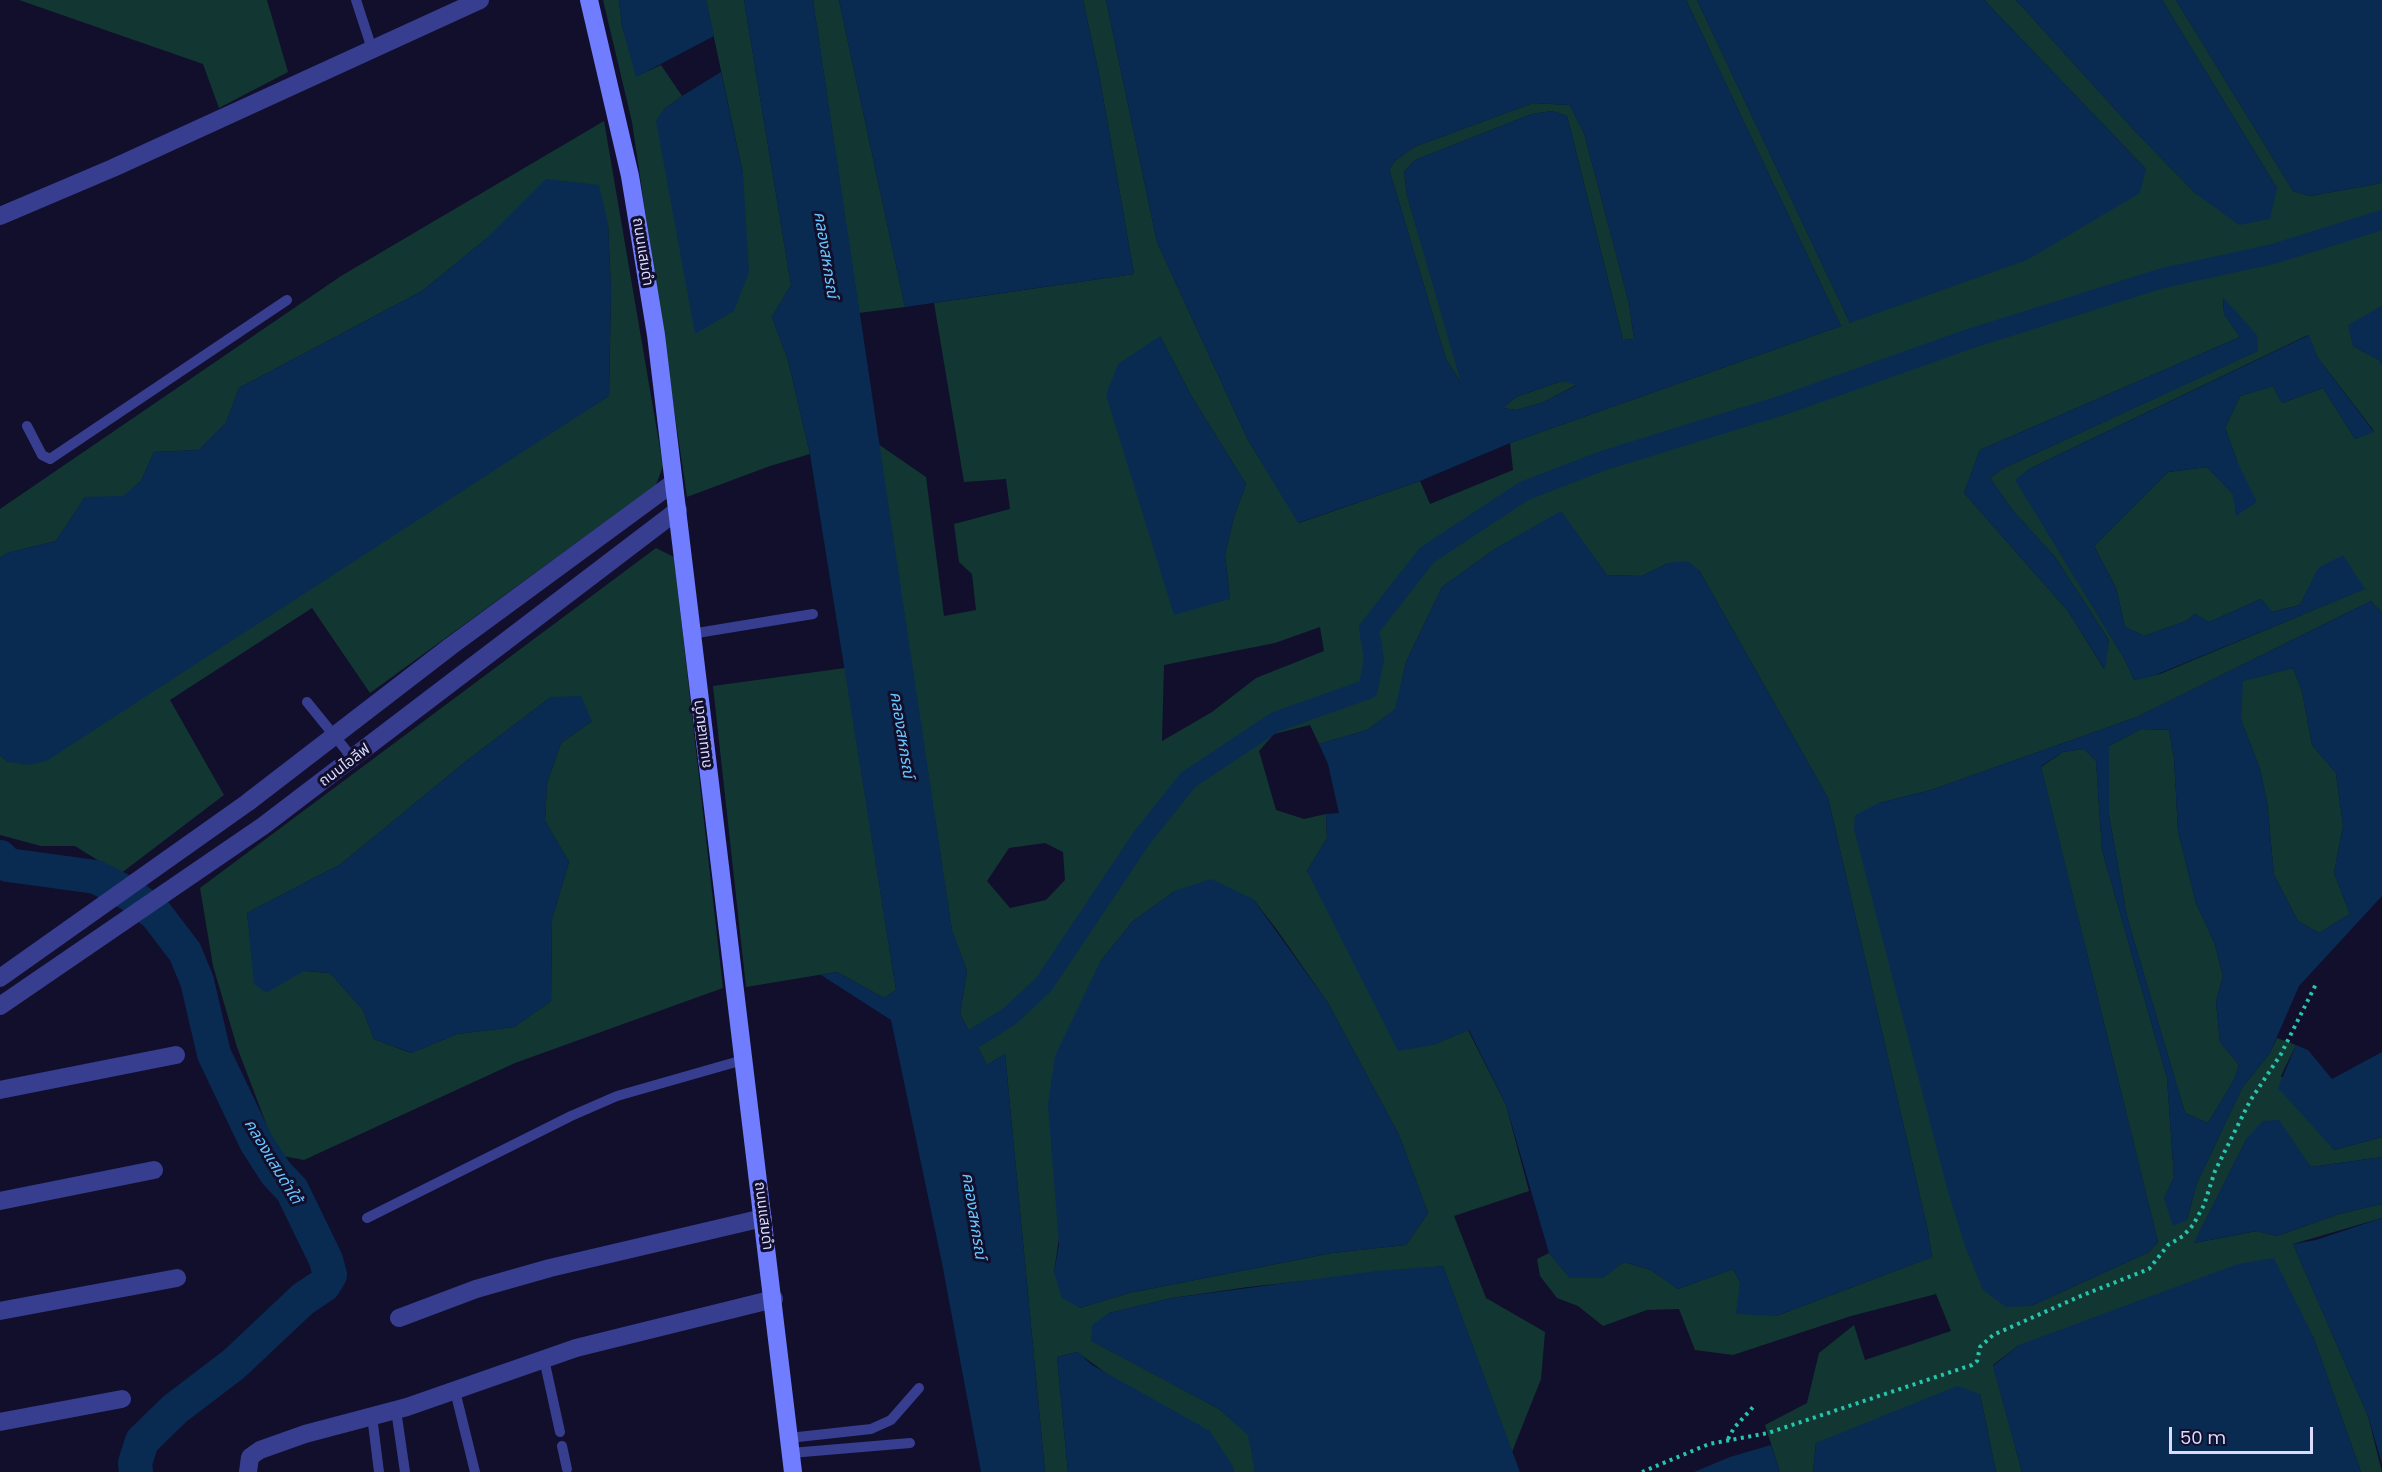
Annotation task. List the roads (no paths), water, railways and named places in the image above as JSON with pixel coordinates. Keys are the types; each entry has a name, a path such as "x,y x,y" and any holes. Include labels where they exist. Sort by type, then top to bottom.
{"street":[{"path":"0,216 113,168 480,0"},
{"name":"ถนนแสมดำ","path":"590,0 630,176 656,335 774,1299 793,1472"},
{"name":"ถนนไอลีฟ","path":"6,974 247,803 673,483"},
{"name":"ถนนไอลีฟ","path":"0,1006 26,991 354,760 678,510"},
{"path":"0,1090 176,1055"},
{"path":"0,1201 154,1170"},
{"path":"399,1318 476,1289 550,1268 763,1218"},
{"path":"0,1311 177,1278"},
{"path":"248,1472 250,1457 260,1450 306,1434 396,1410 587,1346 774,1299"},
{"path":"0,1422 122,1399"}],"lane":[{"path":"356,0 372,49"},
{"path":"27,426 42,455 50,459 287,300"},
{"path":"691,634 813,614"},
{"path":"308,702 354,760"},
{"path":"367,1218 571,1116 617,1096 743,1060"},
{"path":"544,1359 560,1432"},
{"path":"790,1446 871,1429 891,1420 919,1388"},
{"path":"455,1391 475,1472"},
{"path":"396,1410 405,1472"},
{"path":"372,1416 379,1472"},
{"path":"790,1446 910,1443"},
{"path":"562,1446 567,1469"}],"water":[{"path":"619,0 706,0 714,36 636,77 622,26"},
{"name":"คลองสหกรณ์","path":"744,0 813,0 952,930 967,971 960,1014 987,1065 1005,1054 1045,1472 981,1472 942,1263 891,1020 821,975 837,972 884,998 896,990 810,454 788,360 772,317 791,285"},
{"path":"839,0 1083,0 1099,74 1134,274 905,307"},
{"path":"1106,0 1686,0 1841,326 1510,443 1420,481 1298,523 1248,440 1157,242","holes":["1533,103 1570,105 1584,133 1629,303 1634,339 1623,340 1567,116 1552,111 1532,114 1415,160 1404,172 1407,195 1461,383 1446,359 1389,169 1396,160 1414,147","1562,381 1577,385 1544,402 1517,410 1503,408 1516,397"]},
{"path":"1697,0 1984,0 2146,169 2140,193 2027,260 1850,323"},
{"path":"2016,0 2162,0 2277,188 2270,219 2239,225 2196,194 2133,129"},
{"path":"2176,0 2382,0 2382,183 2310,196 2293,191"},
{"path":"721,72 743,174 749,272 734,311 695,334 656,121 663,110"},
{"path":"546,179 599,185 608,224 611,290 609,396 48,760 30,765 8,762 0,755 0,558 7,553 56,541 85,497 123,496 141,481 154,452 199,450 226,423 239,388 422,291 486,239"},
{"path":"2223,297 2257,335 2258,351 2002,469 1990,478 2014,512 2055,557 2109,640 2105,670 2068,611 1964,493 1980,450 2240,337 2224,314"},
{"path":"2382,306 2382,365 2379,360 2353,346 2348,325"},
{"path":"2309,335 2318,358 2374,432 2355,439 2323,388 2282,403 2273,386 2240,396 2225,428 2237,461 2257,502 2236,516 2233,494 2207,467 2168,472 2094,546 2116,588 2125,627 2144,636 2186,621 2195,614 2209,622 2261,599 2272,612 2300,605 2318,568 2343,555 2365,589 2153,676 2134,680 2125,660 2015,480 2029,469"},
{"path":"1160,336 1192,397 1246,484 1234,517 1225,555 1230,599 1174,615 1106,395 1118,364"},
{"path":"1561,511 1607,575 1642,576 1668,563 1687,561 1699,570 1828,798 1928,1231 1932,1257 1776,1316 1736,1314 1740,1282 1733,1269 1678,1289 1651,1270 1624,1262 1603,1278 1570,1278 1549,1253 1506,1105 1469,1030 1433,1045 1398,1051 1307,871 1327,838 1326,814 1339,813 1328,764 1319,744 1367,730 1395,709 1406,662 1442,587 1495,549"},
{"path":"2371,601 2382,613 2382,896 2299,986 2270,1053 2242,1088 2197,1183 2187,1220 2173,1226 2164,1199 2174,1177 2167,1078 2102,850 2096,761 2084,749 2063,752 2041,766 2158,1242 2149,1252 2031,1306 2006,1307 1983,1290 1965,1246 1947,1188 1854,829 1855,815 1879,803 1931,790 2137,717","holes":["2293,668 2302,691 2312,745 2336,773 2343,826 2334,873 2350,914 2319,933 2298,921 2274,875 2267,802 2260,769 2241,720 2243,681","2141,729 2169,730 2174,758 2178,831 2196,903 2215,944 2223,976 2216,1002 2220,1042 2239,1065 2234,1080 2208,1123 2185,1113 2127,917 2109,815 2109,746"]},
{"path":"581,696 592,721 561,743 547,783 545,821 569,862 552,919 551,1001 514,1027 457,1034 412,1053 374,1039 363,1010 330,973 304,971 266,993 254,984 247,913 341,864 465,762 551,697"},
{"path":"1211,879 1253,899 1328,1003 1399,1135 1428,1213 1406,1245 1332,1253 1129,1293 1080,1308 1062,1298 1054,1272 1059,1245 1048,1105 1055,1056 1100,962 1132,922 1175,891"},
{"path":"2296,1045 2308,1050 2332,1079 2382,1052 2382,1137 2334,1150 2278,1088"},
{"path":"2279,1120 2311,1167 2382,1157 2382,1204 2339,1214 2277,1236 2256,1231 2194,1243 2247,1138 2263,1121"},
{"path":"2382,1218 2382,1464 2368,1416 2293,1244 2316,1240"},
{"path":"2274,1258 2313,1336 2361,1472 2022,1472 1993,1366 2019,1345 2238,1264"},
{"path":"1443,1266 1520,1472 1255,1472 1248,1435 1219,1409 1091,1341 1092,1325 1109,1313 1172,1298 1377,1271"},
{"path":"1078,1352 1092,1365 1210,1431 1232,1465 1234,1472 1068,1472 1057,1357"},
{"path":"1957,1386 1980,1394 1996,1472 1813,1472 1816,1443"},
{"path":"1771,1445 1780,1472 1694,1472 1730,1457"}],"waterway":[{"path":"952,1052 1010,1016 1044,984 1141,839 1188,780 1275,722 1368,689 1374,659 1369,629 1427,555 1524,491 1602,461 1783,405 1969,339 2163,278 2273,254 2382,220"},
{"name":"คลองแสมดำใต้","path":"0,857 8,865 96,877 131,895 156,914 185,952 197,981 214,1054 256,1142 276,1173 292,1190 326,1260 330,1275 324,1285 303,1299 234,1364 175,1409 142,1441 135,1463 136,1472"}]}
